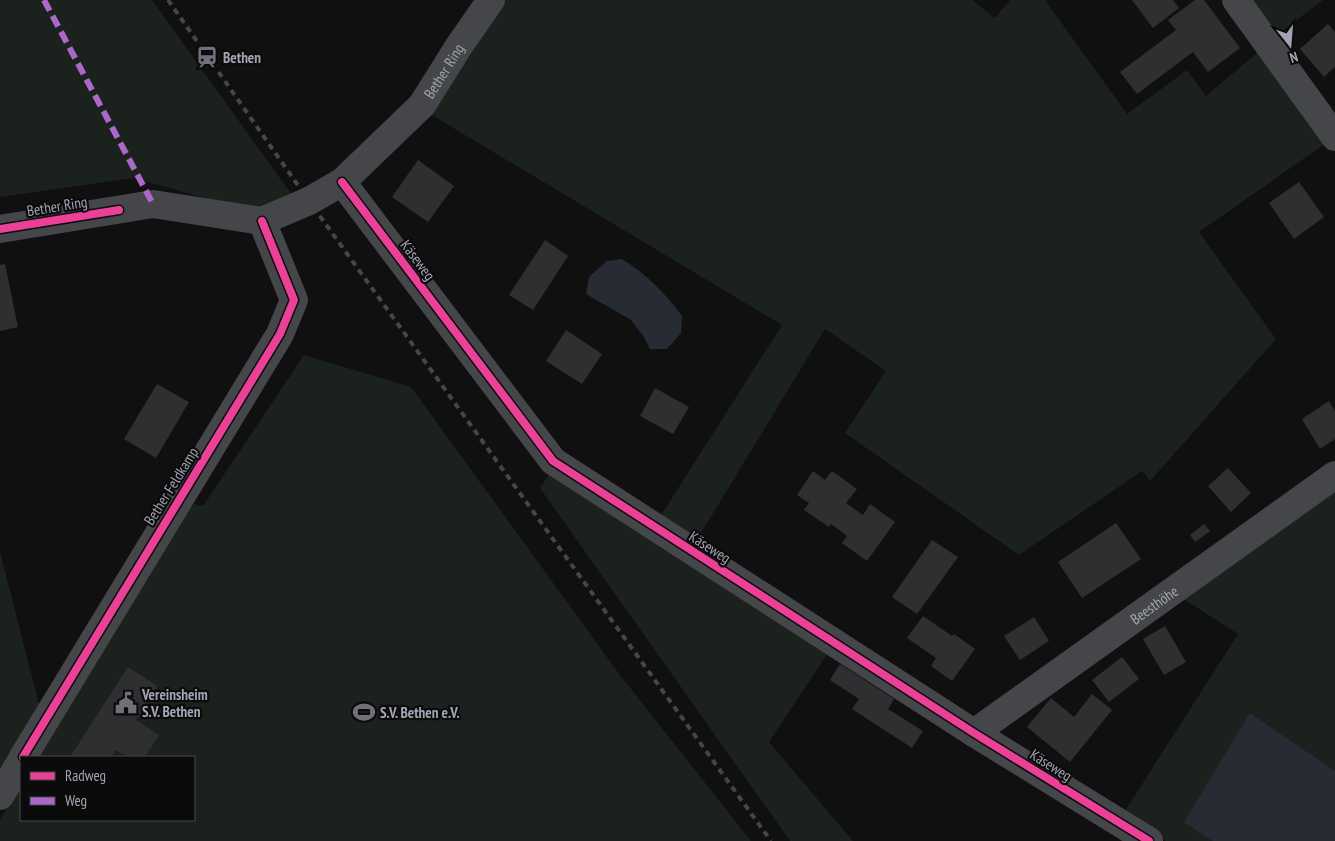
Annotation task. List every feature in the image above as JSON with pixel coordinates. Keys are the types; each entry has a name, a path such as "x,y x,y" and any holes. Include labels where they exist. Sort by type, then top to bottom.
{"street":[{"name":"Bether Ring","path":"0,229 153,204 262,221 309,201 342,182 422,105 491,0"},
{"path":"1236,0 1335,137"},
{"name":"Käseweg","path":"342,182 553,461 974,733 1149,841"},
{"name":"Bether Feldkamp","path":"24,756 280,334 294,300 262,221"},
{"name":"Beesthöhe","path":"974,733 1335,475"},
{"path":"168,517 193,504"},
{"path":"0,796 20,762"}],"shaded area":[{"path":"0,0 152,0 295,199 258,213 134,178 0,197"},
{"path":"502,0 972,0 995,18 1010,0 1045,0 1127,114 1187,70 1206,96 1263,48 1329,141 1199,232 1276,339 1150,481 1142,471 1019,555 845,433 886,371 825,329 695,543 658,520 782,325 425,111"},
{"path":"1246,0 1323,0 1273,38"},
{"path":"622,259 655,284 682,316 681,333 667,349 650,349 644,337 631,320 586,294 589,277 607,261"},
{"path":"304,355 411,387 620,675 751,841 0,841 0,820 20,787 20,821 195,821 195,756 39,756 193,504 203,506"},
{"path":"550,473 828,653 769,742 853,841 790,841 540,488"},
{"path":"1335,489 1335,841 1166,841 1123,814 1238,634 1182,598"},
{"path":"0,552 40,708 0,775"},
{"path":"1250,713 1335,771 1335,841 1213,841 1184,822"}],"building":[{"path":"1132,0 1173,0 1179,8 1153,28"},
{"path":"1195,0 1204,0 1240,48 1208,72 1193,52 1137,94 1120,72 1176,30 1168,20"},
{"path":"1328,24 1335,32 1335,67 1324,77 1300,49"},
{"path":"418,160 454,186 428,222 392,197"},
{"path":"1299,182 1324,217 1294,239 1269,203"},
{"path":"545,240 568,256 533,310 509,295"},
{"path":"5,264 18,327 0,331 0,265"},
{"path":"566,330 602,354 582,384 546,361"},
{"path":"157,384 189,402 156,458 124,439"},
{"path":"655,388 689,407 673,434 640,416"},
{"path":"1329,401 1335,411 1335,439 1320,449 1302,419"},
{"path":"1228,468 1251,493 1231,512 1208,486"},
{"path":"813,471 825,480 832,471 857,489 846,503 863,515 870,504 895,522 867,561 842,543 847,536 831,524 829,527 804,510 809,503 797,495"},
{"path":"1116,523 1141,559 1082,598 1058,562"},
{"path":"1204,524 1210,531 1195,542 1190,535"},
{"path":"932,540 958,557 917,614 892,597"},
{"path":"923,616 975,649 952,681 931,666 936,658 907,638"},
{"path":"1034,617 1049,641 1020,660 1004,636"},
{"path":"1165,626 1186,662 1164,675 1143,639"},
{"path":"1122,657 1139,679 1109,702 1092,680"},
{"path":"840,664 894,699 888,709 923,731 912,748 852,709 859,699 830,680"},
{"name":"Vereinsheim S.V. Bethen","path":"128,667 157,686 136,720 159,735 146,756 126,756 116,750 113,756 71,756"},
{"path":"1092,694 1112,710 1070,762 1027,727 1051,698 1074,717"}],"railway":[{"path":"168,0 309,201 771,841"}],"marked path":[{"path":"44,0 153,204"}],"cycle path":[{"path":"342,182 553,461 974,733 1149,841"},
{"path":"0,229 119,210"},
{"path":"24,756 280,334 294,300 262,221"}],"place":[{"name":"Bethen","path":"207,57"},
{"name":"Vereinsheim S.V. Bethen","path":"126,703"},
{"name":"S.V. Bethen e.V.","path":"364,712"}]}
